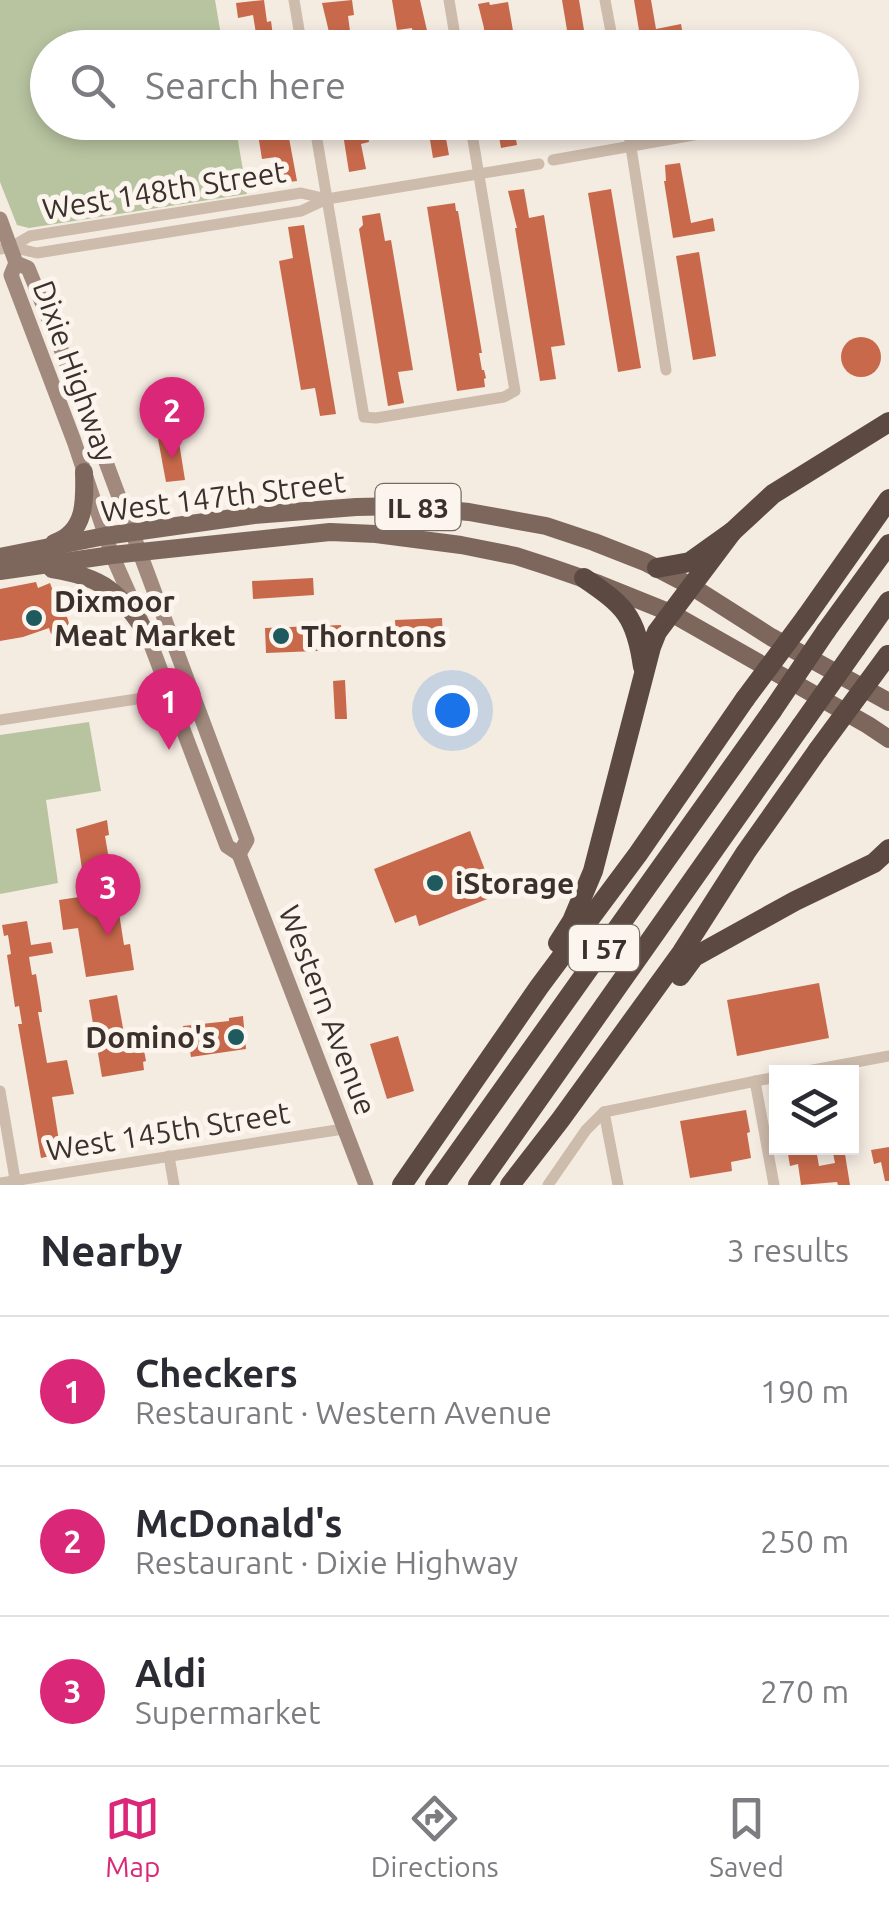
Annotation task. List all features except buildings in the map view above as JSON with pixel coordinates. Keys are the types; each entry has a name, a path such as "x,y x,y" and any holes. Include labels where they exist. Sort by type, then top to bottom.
{"highway":[{"path":"656,568 690,562 732,532 773,494 889,422"},
{"path":"402,1185 539,987 889,500"},
{"path":"539,987 550,955 572,920 593,871 657,632 732,532"},
{"name":"I 57","path":"435,1185 889,544"},
{"path":"584,578 628,614 637,633 644,673"},
{"name":"I 57","path":"478,1185 889,602"},
{"path":"510,1185 682,952 746,852 888,654"},
{"path":"561,1120 580,1106 694,957 874,863 889,849"}],"main road":[{"name":"Dixie Highway","path":"0,219 11,275 112,555"},
{"name":"Dixie Highway","path":"9,253 28,268 140,552"},
{"path":"26,560 64,540 77,526 84,512 84,472"},
{"name":"West 147th Street","path":"0,571 105,536 273,514 404,506 469,512 546,526 656,568 889,702"},
{"name":"West 147th Street","path":"0,557 26,560 112,555 330,532 376,534 516,556 584,578 670,614 889,739"},
{"name":"Western Avenue","path":"140,552 247,840 239,854"},
{"name":"Western Avenue","path":"112,555 148,634 227,846 239,854 366,1185"},
{"path":"26,560 99,582 118,594 148,634"}],"street":[{"path":"294,0 299,30"},
{"path":"450,0 454,30"},
{"path":"606,0 611,30"},
{"path":"317,140 364,416 376,418 514,391 473,140"},
{"path":"631,140 666,370"},
{"path":"553,160 666,140"},
{"name":"West 148th Street","path":"9,253 206,227 301,211 327,199 539,164"},
{"name":"West 148th Street","path":"9,253 30,236 301,193 327,199"},
{"path":"203,210 206,227"},
{"path":"0,720 169,694"},
{"path":"840,1065 889,1056"},
{"path":"548,1185 586,1130 604,1112 769,1079"},
{"path":"755,1082 774,1185"},
{"path":"0,1091 15,1183"},
{"path":"604,1112 618,1185"},
{"name":"West 145th Street","path":"0,1182 15,1183 343,1128"},
{"path":"169,1156 174,1185"}],"green space":[{"path":"0,0 215,0 220,30 30,30 30,140 238,140 247,194 29,228 17,225 0,182"},
{"path":"89,722 101,791 46,800 58,883 0,894 0,735"}],"place":[{"name":"McDonald's","path":"172,459"},
{"name":"Dixmoor Meat Market","path":"34,618"},
{"name":"Thorntons","path":"281,636"},
{"name":"Checkers","path":"169,750"},
{"name":"iStorage","path":"435,883"},
{"name":"Aldi","path":"108,936"},
{"name":"Domino's","path":"236,1037"}]}
